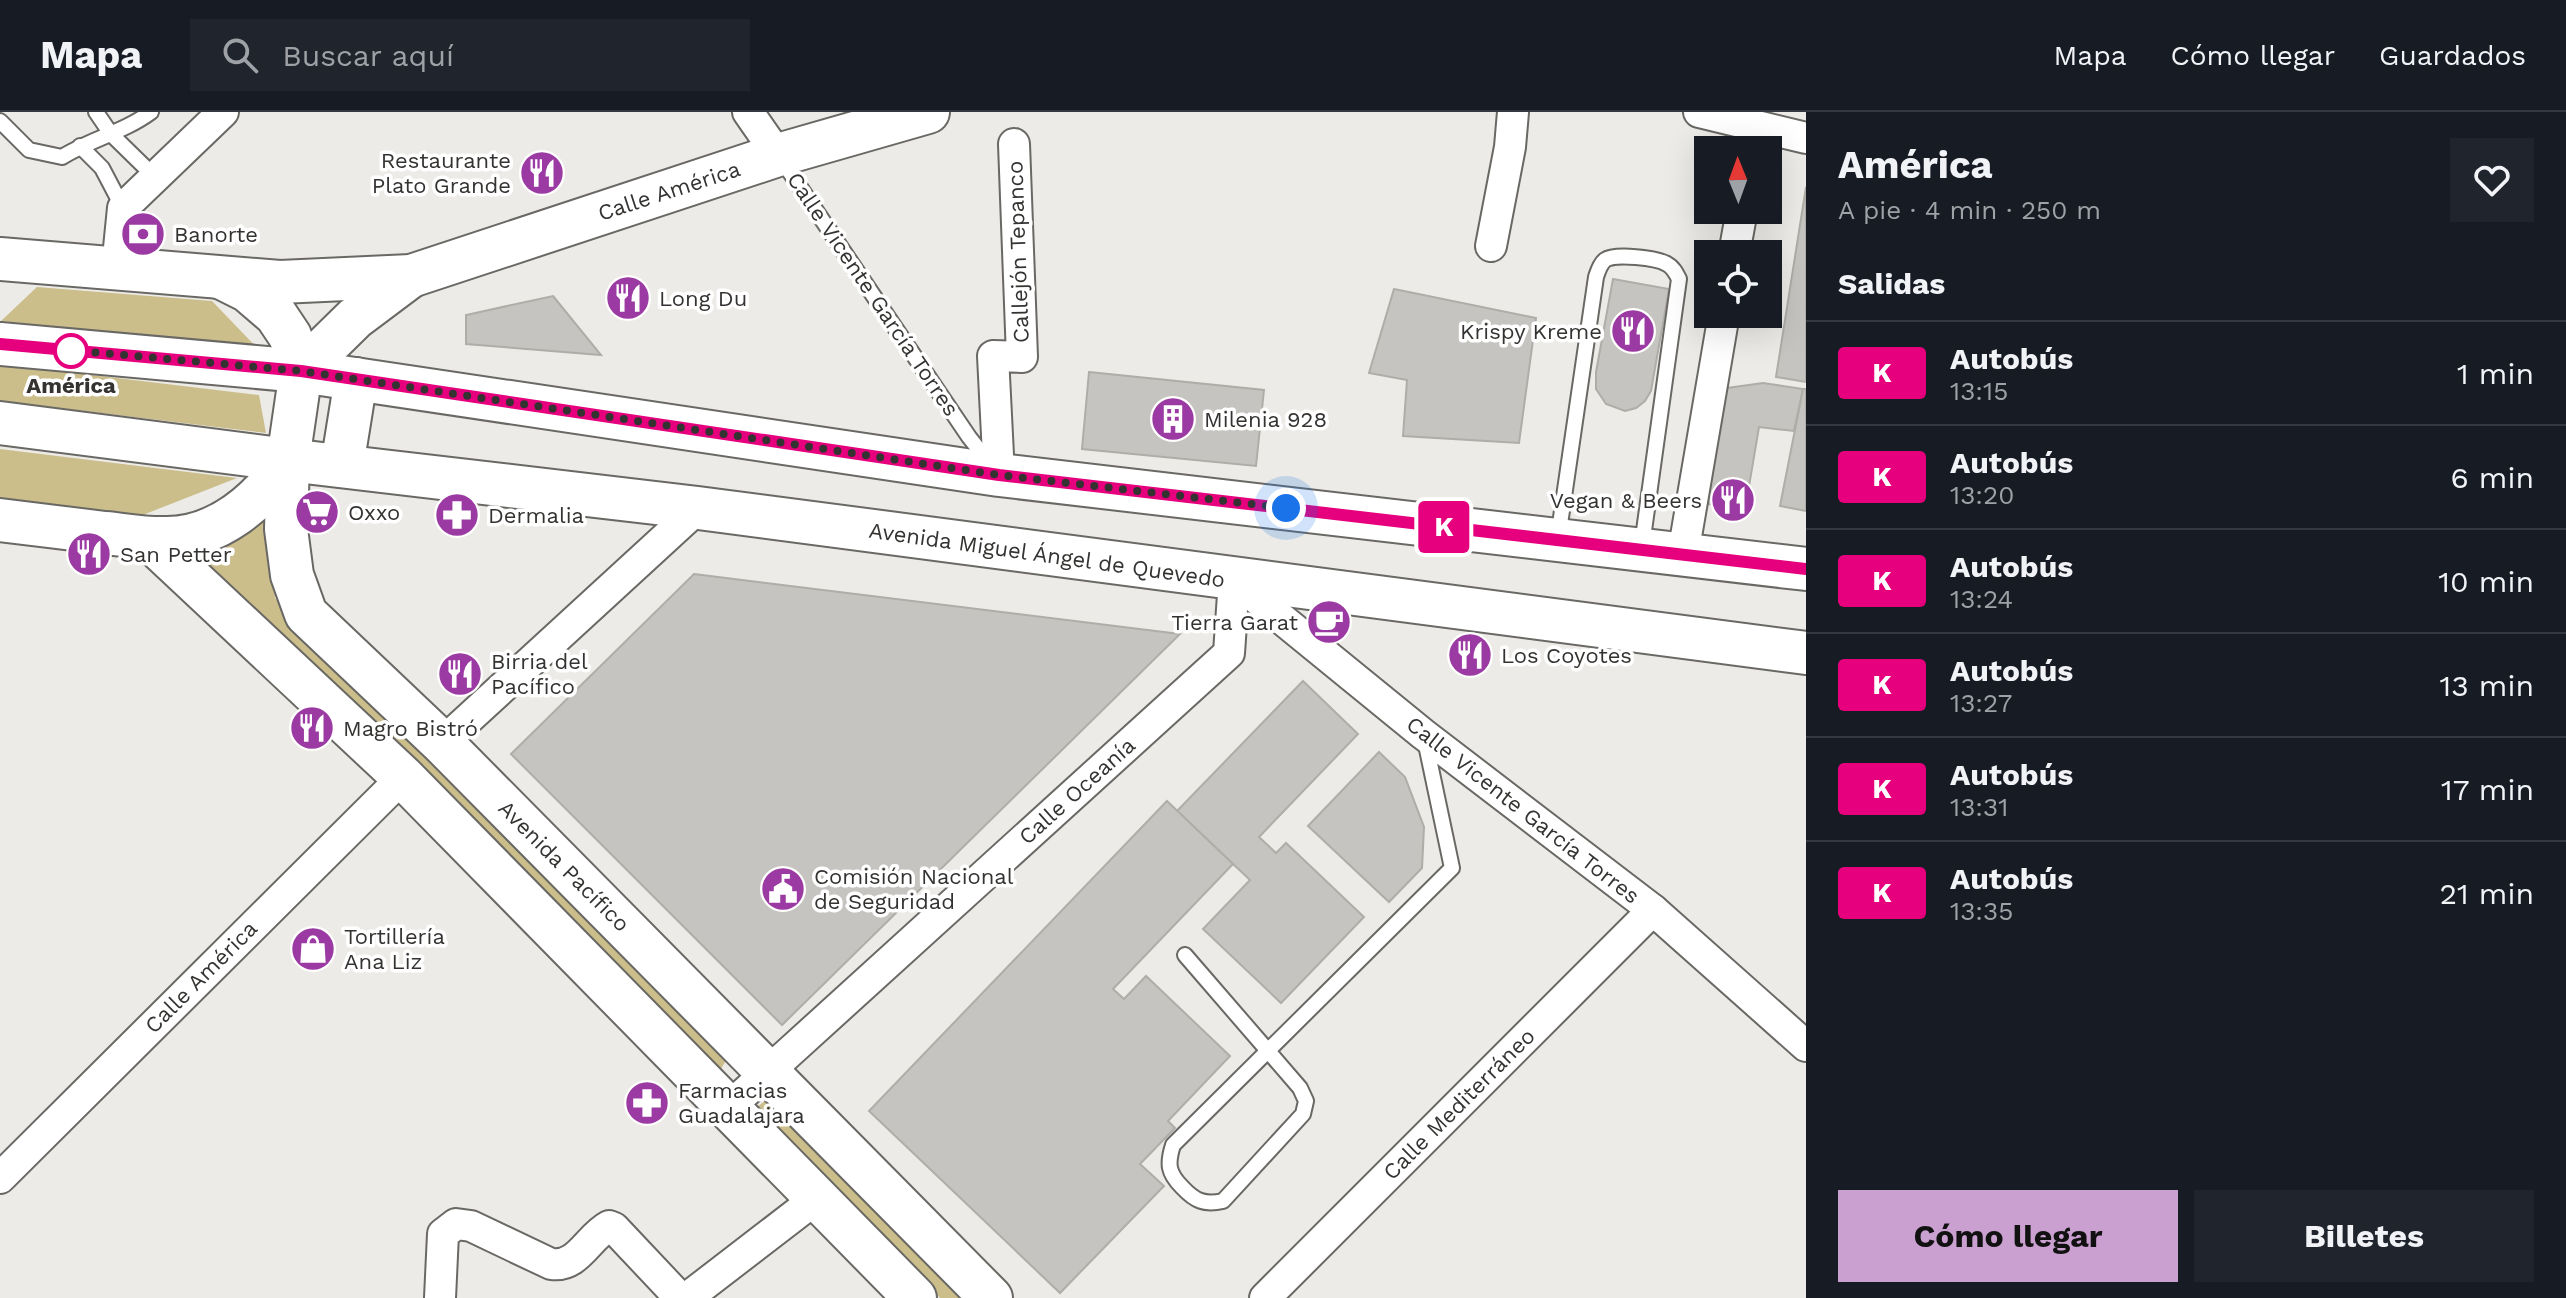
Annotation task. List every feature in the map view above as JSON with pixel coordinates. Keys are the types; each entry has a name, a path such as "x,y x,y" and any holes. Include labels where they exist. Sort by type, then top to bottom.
{"street":[{"path":"117,268 123,208 223,112"},
{"name":"Calle Vicente García Torres","path":"748,112 778,155"},
{"name":"Calle América","path":"0,259 280,282 411,276 778,155 928,112"},
{"path":"1491,246 1510,147 1513,112"},
{"path":"1699,112 1806,138"},
{"name":"Callejón Tepanco","path":"999,475 993,356 1022,357 1014,144"},
{"name":"Calle América","path":"222,278 248,291 276,315 290,336 301,371 355,318 411,276"},
{"path":"1683,554 1722,328"},
{"path":"0,344 301,371 999,475 1806,569"},
{"name":"Avenida Pacífico","path":"301,371 288,460 286,529 292,575 306,614 442,743 991,1298"},
{"path":"342,466 356,379"},
{"name":"Avenida Miguel Ángel de Quevedo","path":"0,423 698,508 1806,653"},
{"path":"0,520 148,538 184,537 225,521 250,504 270,485 288,460"},
{"path":"442,743 698,508"},
{"path":"148,538 403,777 915,1298"},
{"name":"Calle Vicente García Torres","path":"1234,580 1423,734 1653,910 1806,1046"},
{"name":"Calle Oceanía","path":"728,1108 1229,653 1234,580"},
{"name":"Calle América","path":"0,1178 403,777"},
{"name":"Calle Mediterráneo","path":"1265,1298 1653,910"},
{"path":"687,1298 817,1198"},
{"path":"440,1298 443,1234 456,1224 471,1226 551,1264 562,1266 609,1226 680,1298"}],"lane":[{"path":"96,112 111,134 155,177"},
{"path":"0,121 29,150 62,157 80,146 121,131 151,112"},
{"path":"80,146 102,168 123,208"},
{"name":"Calle Vicente García Torres","path":"778,155 969,437 999,475"},
{"path":"1558,540 1596,277 1605,260 1623,256 1667,264 1675,270 1679,279 1642,550"},
{"path":"1185,955 1268,1051 1300,1088 1306,1101 1303,1114 1223,1201 1209,1204 1194,1200 1171,1175 1168,1160 1173,1145 1268,1051 1452,868 1423,734"}],"shaded area":[{"path":"37,287 212,301 260,351 1,321"},
{"path":"0,364 259,395 266,433 0,401"},
{"path":"0,449 237,478 130,520 0,504"},
{"path":"270,509 275,598 727,1059 719,1072 187,550"},
{"path":"769,1098 965,1298 940,1298 754,1109"}],"building":[{"path":"1806,187 1806,382 1776,377"},
{"name":"Krispy Kreme","path":"1613,279 1669,289 1651,391 1636,408 1625,411 1606,404 1596,389 1596,372"},
{"path":"1394,289 1536,318 1519,443 1403,436 1407,380 1369,373"},
{"path":"553,296 601,355 466,344 466,315"},
{"name":"Milenia 928","path":"1089,372 1264,390 1256,466 1082,449"},
{"path":"1763,383 1803,389 1794,431 1759,427 1745,510 1702,503 1720,389"},
{"path":"1803,389 1806,389 1806,511 1780,506"},
{"name":"Comisión Nacional de Seguridad","path":"694,574 1180,634 782,1025 511,754"},
{"path":"1303,681 1358,734 1259,837 1276,853 1286,843 1364,917 1281,1003 1203,929 1250,880 1177,811"},
{"path":"1379,752 1405,777 1424,827 1422,868 1389,902 1308,826"},
{"path":"1167,801 1233,864 1113,989 1124,999 1146,976 1230,1056 1168,1121 1175,1128 1140,1164 1164,1186 1060,1293 869,1111"}],"bus line":[{"name":"K","path":"0,344 301,371 999,475 1806,569"}],"place":[{"name":"Restaurante Plato Grande","path":"542,173"},
{"name":"Banorte","path":"143,234"},
{"name":"Long Du","path":"628,298"},
{"name":"Krispy Kreme","path":"1633,331"},
{"name":"América","path":"71,351"},
{"name":"Milenia 928","path":"1173,419"},
{"name":"Vegan & Beers","path":"1733,500"},
{"name":"Oxxo","path":"317,512"},
{"name":"Dermalia","path":"457,515"},
{"name":"San Petter","path":"89,554"},
{"name":"Tierra Garat","path":"1329,622"},
{"name":"Los Coyotes","path":"1470,655"},
{"name":"Birria del Pacífico","path":"460,674"},
{"name":"Magro Bistró","path":"312,728"},
{"name":"Comisión Nacional de Seguridad","path":"783,889"},
{"name":"Tortillería Ana Liz","path":"313,949"},
{"name":"Farmacias Guadalajara","path":"647,1103"}],"route":[{"path":"71,351 301,371 999,475 1286,508"}]}
